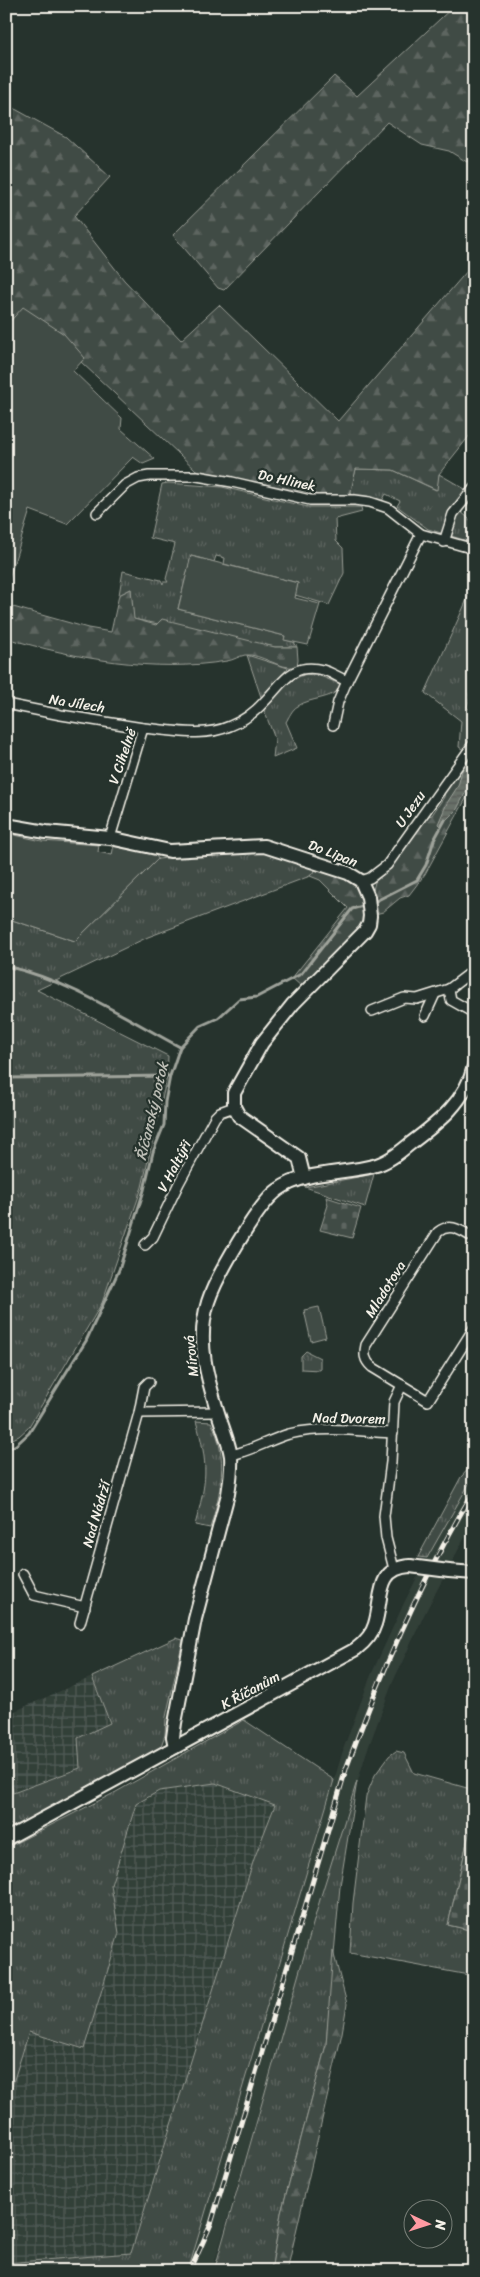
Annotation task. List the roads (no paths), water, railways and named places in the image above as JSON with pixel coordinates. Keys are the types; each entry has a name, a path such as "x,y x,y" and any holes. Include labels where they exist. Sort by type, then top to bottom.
{"street":[{"name":"Do Hlinek","path":"97,513 125,485 138,478 197,476 310,500 356,500 370,502 388,508 421,534 474,549"},
{"path":"444,542 453,514 474,488"},
{"path":"333,725 338,702 347,681 421,534"},
{"name":"V Cihelně","path":"110,838 143,728 210,732 229,727 244,720 264,703 282,679 302,668 323,670 347,681"},
{"name":"Na Jílech","path":"6,704 143,728"},
{"name":"U Jezu","path":"361,881 370,878 387,865 474,743"},
{"name":"Do Lipan","path":"6,825 46,832 110,838 170,851 264,846 348,873 361,881 368,897 369,924 365,931 293,1004 262,1043 236,1087 233,1100 234,1107"},
{"path":"372,1011 404,998 417,999 449,989 474,970"},
{"path":"449,989 451,1000 474,1013"},
{"path":"425,1016 435,994"},
{"name":"Mírová","path":"176,1747 173,1737 175,1722 195,1619 228,1494 231,1455 203,1358 203,1326 209,1301 229,1260 271,1196 291,1182 381,1164 400,1152 440,1122 469,1093 474,1066"},
{"path":"234,1107 242,1119 299,1158 304,1178"},
{"name":"V Haltýři","path":"145,1245 153,1237 179,1183 216,1118 220,1112 234,1107"},
{"name":"Mladotova","path":"474,1238 453,1227 442,1228 438,1232 366,1345 364,1355 369,1364 428,1401 474,1328"},
{"name":"Nad Nádrží","path":"80,1623 139,1413 144,1387 149,1382"},
{"path":"393,1433 394,1402 402,1385"},
{"path":"139,1413 218,1412"},
{"name":"Nad Dvorem","path":"231,1455 276,1438 313,1430 333,1429 393,1433 384,1516 386,1538 394,1569"},
{"path":"394,1569 410,1566 474,1573"},
{"name":"K Říčanům","path":"6,1839 322,1669 364,1643 376,1623 384,1582 394,1569"},
{"path":"23,1574 34,1595 85,1607"}],"waterway":[{"name":"Říčanský potok","path":"372,903 417,880 426,865 434,840 445,820"},
{"name":"Říčanský potok","path":"6,1450 16,1445 29,1433 86,1341 119,1270 144,1190 153,1152 164,1125 165,1102 170,1076 180,1047 200,1026 218,1018 239,999 257,997 301,974 352,909 366,905"},
{"path":"6,966 29,972 74,990 180,1047"},
{"path":"6,1078 170,1076"}],"railway":[{"path":"190,2271 211,2224 346,1769 373,1697 419,1592 474,1491"}]}
